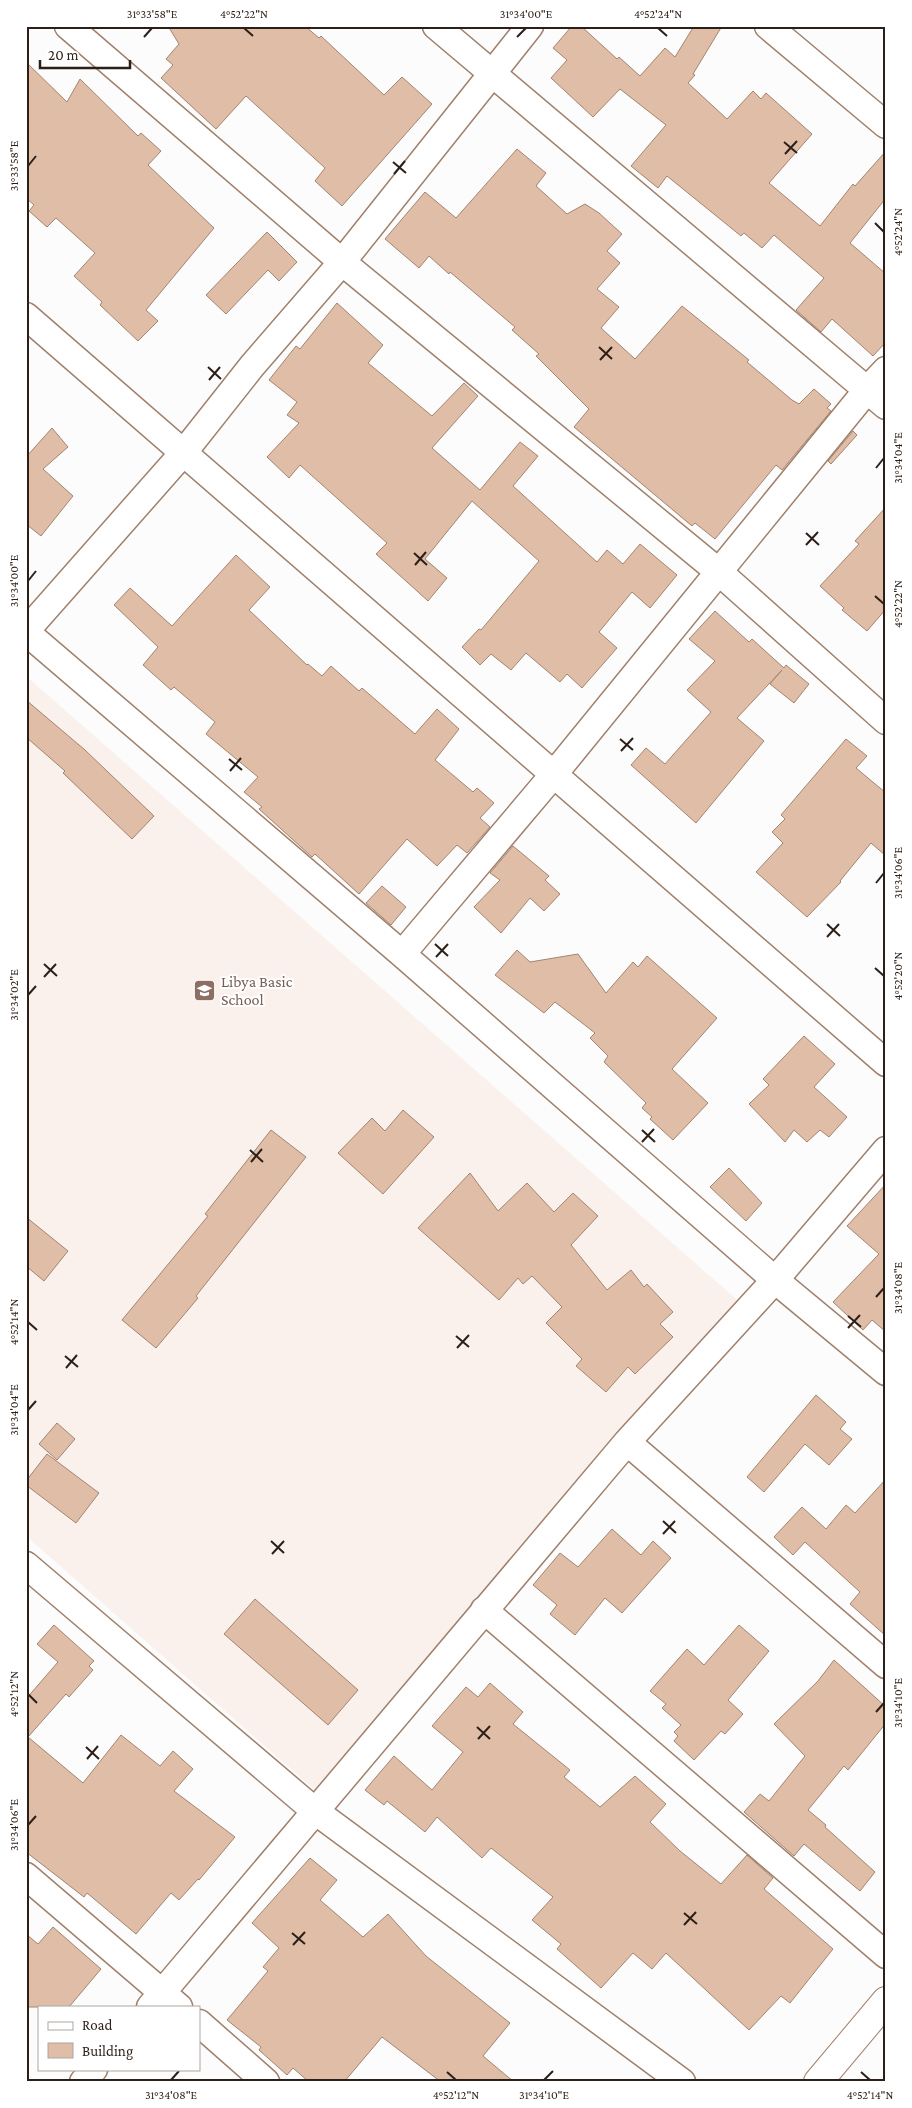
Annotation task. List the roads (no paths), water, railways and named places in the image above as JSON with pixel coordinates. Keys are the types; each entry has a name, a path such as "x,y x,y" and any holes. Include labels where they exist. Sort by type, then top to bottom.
{"street":[{"path":"68,26 342,262 719,572 886,721"},
{"path":"436,26 876,398"},
{"path":"530,26 342,262 252,366 184,452 26,632 402,954 775,1280 886,1372"},
{"path":"768,26 886,125"},
{"path":"26,316 886,1063"},
{"path":"402,954 554,774 719,572 876,398 886,370"},
{"path":"26,1876 164,2002 315,1811 484,1610 627,1442 775,1280 886,1150"},
{"path":"627,1442 886,1665"},
{"path":"26,1565 315,1811 682,2082"},
{"path":"484,1610 886,1955"},
{"path":"818,2082 886,2002"},
{"path":"200,2025 266,2082"},
{"path":"83,2082 93,2070"}],"place":[{"name":"Libya Basic School","path":"205,990"}]}
